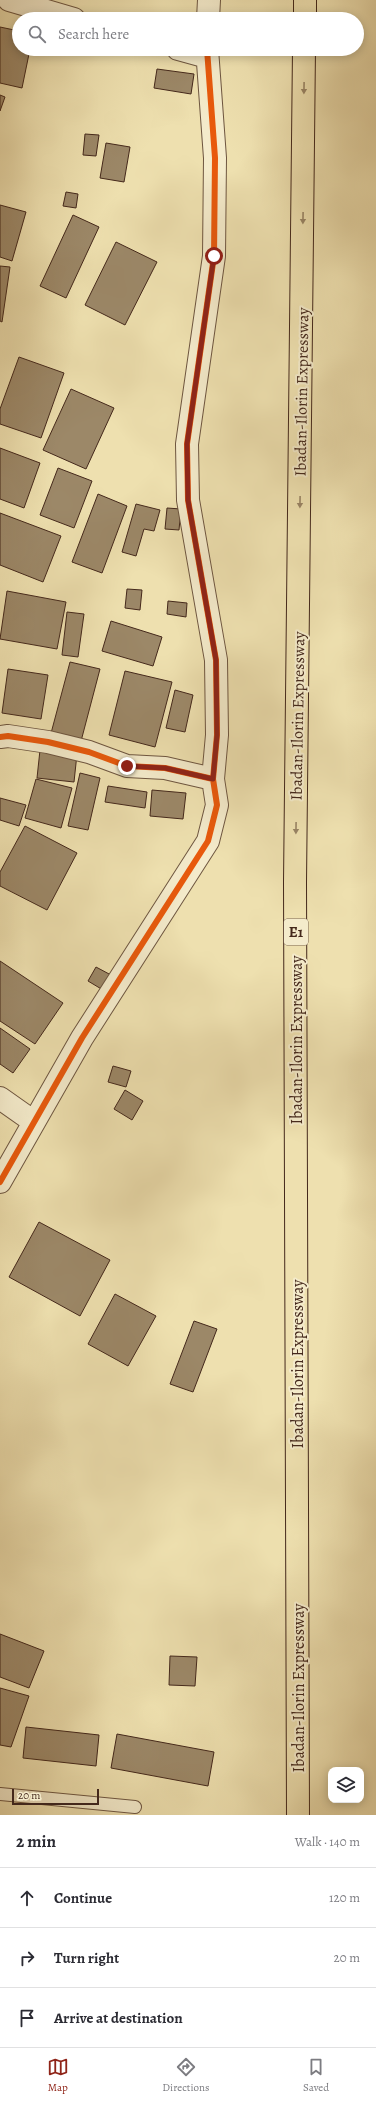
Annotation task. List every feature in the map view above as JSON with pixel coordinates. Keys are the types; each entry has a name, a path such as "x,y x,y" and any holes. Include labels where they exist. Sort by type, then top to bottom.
{"highway":[{"path":"305,0 305,12"},
{"name":"Ibadan-Ilorin Expressway","path":"298,1815 295,882 304,56"}],"street":[{"path":"8,0 50,12"},
{"path":"208,12 209,0"},
{"path":"0,1182 82,1038 208,841 217,805 213,779 217,735 216,660 188,500 187,444 214,256 215,158 207,56"},
{"path":"0,737 8,736 48,742 89,752 127,766 165,768 213,779"},
{"path":"0,1098 34,1122"}],"lane":[{"path":"0,1794 135,1807"}],"building":[{"path":"0,27 12,30 12,56 29,56 22,88 0,83"},
{"path":"157,69 194,74 191,94 154,88"},
{"path":"0,95 5,97 0,111"},
{"path":"85,134 99,135 96,156 83,155"},
{"path":"106,143 130,147 124,182 100,178"},
{"path":"66,192 78,194 76,208 63,206"},
{"path":"0,205 26,212 12,261 0,257"},
{"path":"73,215 99,227 66,298 40,286"},
{"path":"116,242 157,262 125,325 85,305"},
{"path":"0,266 10,267 2,322 0,321"},
{"path":"19,357 64,373 41,438 0,424 0,409"},
{"path":"71,389 114,408 86,469 43,450"},
{"path":"0,448 40,463 24,508 0,499"},
{"path":"58,468 92,481 74,528 40,515"},
{"path":"98,494 127,506 102,573 72,562"},
{"path":"136,504 160,510 154,531 144,529 136,556 122,552"},
{"path":"167,508 181,509 179,530 165,529"},
{"path":"0,513 61,536 43,582 0,565"},
{"path":"127,589 142,590 140,610 125,608"},
{"path":"7,591 66,602 57,649 0,639"},
{"path":"168,601 187,603 186,617 167,614"},
{"path":"67,612 84,614 78,657 62,655"},
{"path":"111,621 162,637 153,666 102,651"},
{"path":"70,662 100,669 80,745 50,737"},
{"path":"8,669 48,675 41,719 2,713"},
{"path":"125,671 172,682 155,747 109,735"},
{"path":"175,690 193,695 185,732 166,728"},
{"path":"40,750 77,754 74,782 37,778"},
{"path":"80,773 100,778 88,830 68,826"},
{"path":"36,779 72,788 61,828 25,818"},
{"path":"108,786 147,792 145,808 105,802"},
{"path":"152,790 186,793 183,819 150,816"},
{"path":"0,798 26,805 19,826 0,820"},
{"path":"25,826 77,853 47,910 0,886 0,872"},
{"path":"0,961 63,1003 35,1044 0,1021"},
{"path":"96,967 111,975 103,990 88,981"},
{"path":"0,1028 30,1049 13,1073 0,1064"},
{"path":"113,1066 131,1071 126,1087 108,1082"},
{"path":"125,1090 143,1101 132,1120 114,1109"},
{"path":"39,1222 110,1260 80,1316 9,1277"},
{"path":"115,1294 156,1316 128,1366 88,1344"},
{"path":"194,1321 217,1329 193,1392 170,1384"},
{"path":"0,1634 44,1651 29,1688 0,1677"},
{"path":"170,1656 197,1657 195,1686 169,1685"},
{"path":"0,1688 29,1696 11,1747 0,1745"},
{"path":"26,1727 99,1735 96,1766 23,1758"},
{"path":"117,1734 214,1752 208,1786 111,1768"}],"cycle path":[{"path":"0,1182 82,1038 208,841 217,805 213,779 217,735 216,660 188,500 187,444 214,256 215,158 208,56"},
{"path":"0,737 8,736 48,742 89,752 127,766 165,768 213,779"}],"route":[{"path":"127,766 165,768 213,779 217,735 216,660 188,500 187,444 214,256"}]}
